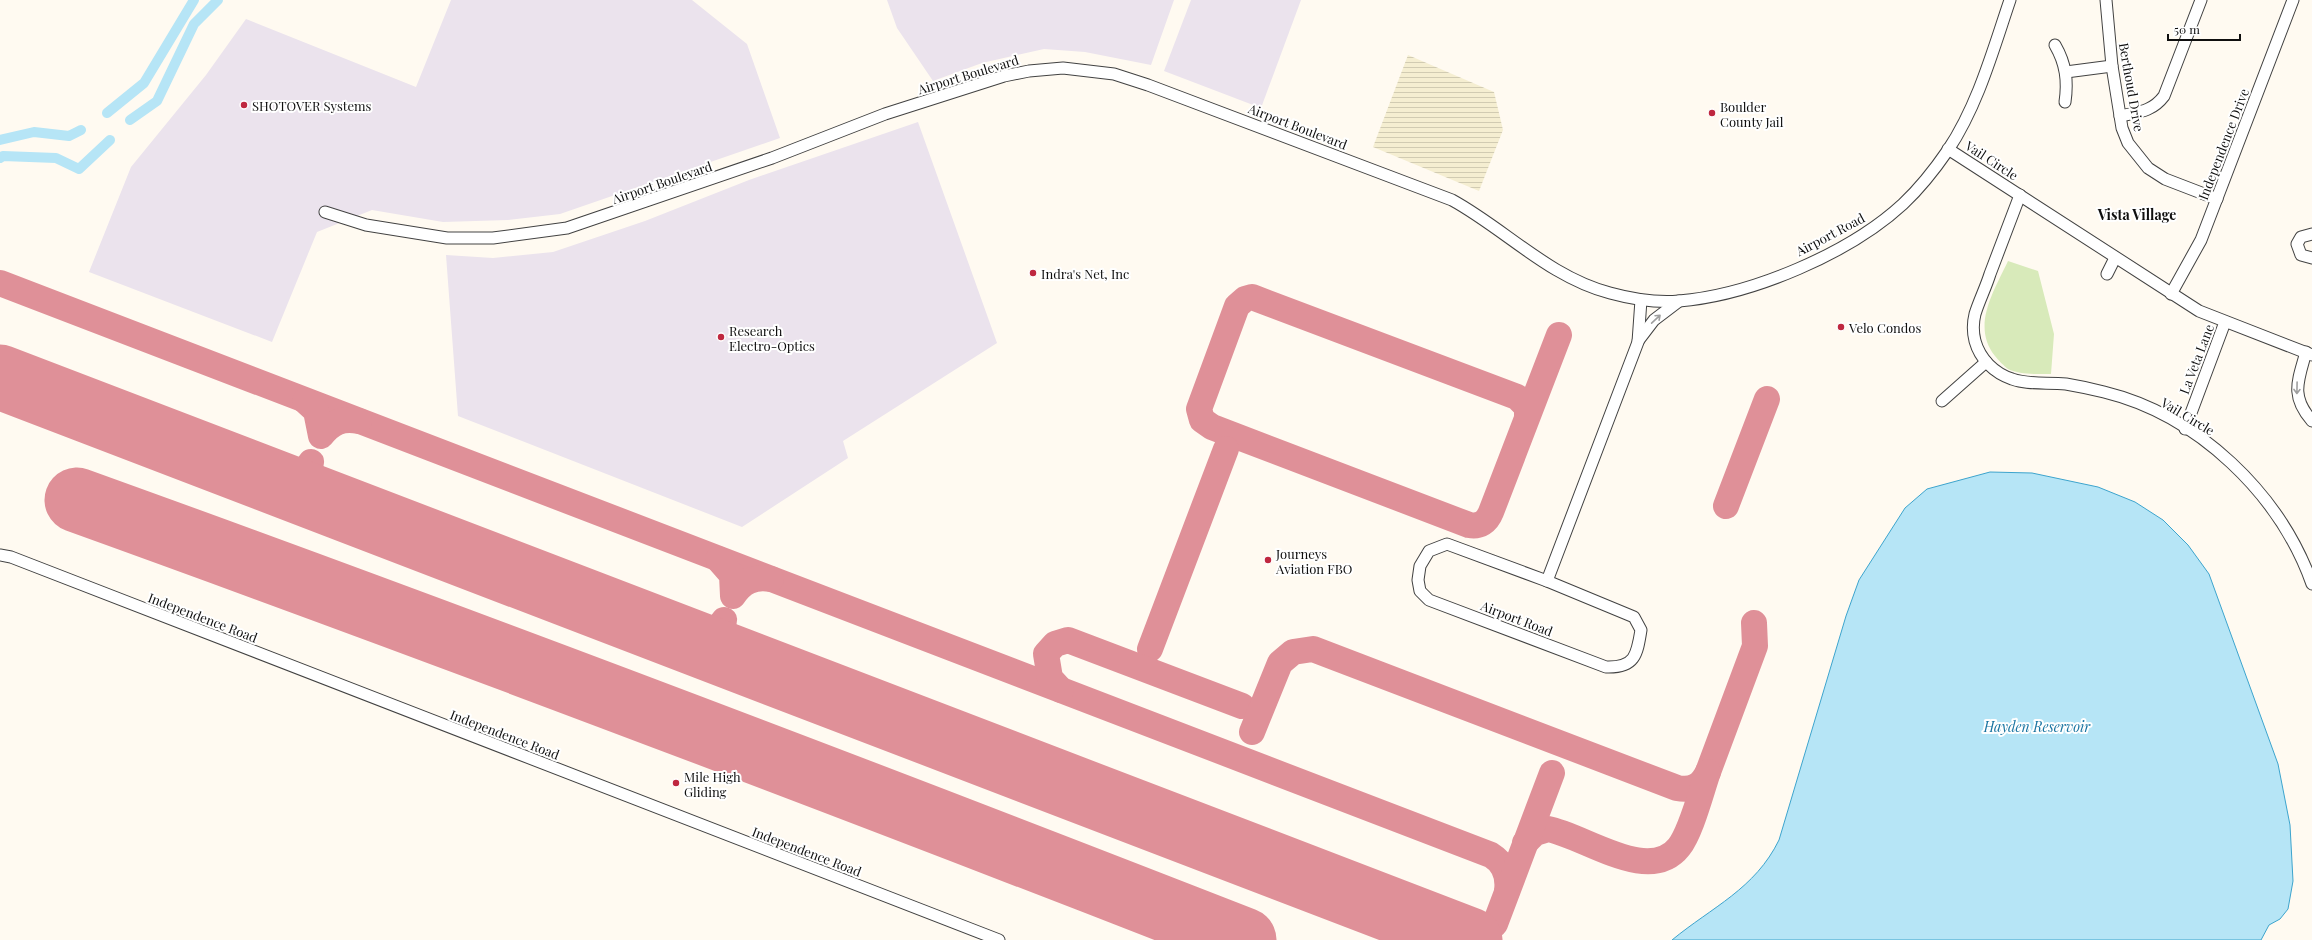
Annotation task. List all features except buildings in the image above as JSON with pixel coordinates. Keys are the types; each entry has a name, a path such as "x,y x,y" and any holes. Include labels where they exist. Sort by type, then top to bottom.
{"street":[{"name":"Airport Road","path":"1638,342 1641,300 1679,301 1722,295 1747,287 1821,258 1855,240 1904,203 1929,176 1948,149 1969,113 2010,0"},
{"name":"Berthoud Drive","path":"2106,0 2112,66 2120,116 2128,143 2136,157 2148,168 2166,179 2217,199"},
{"path":"2120,116 2149,110 2157,106 2164,96 2201,0"},
{"name":"Independence Drive","path":"2171,294 2201,240 2293,0"},
{"path":"2055,45 2066,72 2067,87 2065,102"},
{"path":"2066,72 2112,66"},
{"name":"Airport Boulevard","path":"325,212 366,225 447,238 493,238 567,228 772,158 885,114 1004,76 1044,69 1089,69 1114,74 1195,102 1452,200 1477,214 1562,275 1609,293 1641,300"},
{"name":"Vail Circle","path":"1948,149 2199,311 2309,354"},
{"name":"Vail Circle","path":"2020,195 1975,314 1975,340 1986,362 1997,372 2013,380 2066,384 2106,392 2144,406 2185,429 2229,461 2255,487 2287,530 2312,584"},
{"path":"2312,234 2301,237 2297,244 2302,255 2312,258"},
{"path":"2107,274 2115,258"},
{"name":"Airport Road","path":"1547,581 1638,342 1654,320 1679,301"},
{"name":"La Veta Lane","path":"2185,429 2226,322"},
{"path":"2309,354 2297,382 2297,397 2303,410 2312,421"},
{"path":"1942,401 1986,362"},
{"name":"Airport Road","path":"1448,544 1547,581 1634,617 1641,630 1634,658 1625,665 1606,667 1429,600 1420,591 1418,580 1420,566 1429,551 1448,544"},
{"name":"Independence Road","path":"0,555 11,557 1000,940"}],"shaded area":[{"path":"451,0 692,0 747,44 780,138 560,214 508,220 443,222 372,210 317,232 272,342 89,272 131,167 206,75 246,19 416,87"},
{"path":"887,0 1174,0 1151,65 1085,52 1044,49 982,63 933,81 897,28"},
{"path":"1191,0 1301,0 1261,108 1164,71"},
{"path":"1408,55 1494,92 1503,130 1479,191 1373,147"},
{"path":"918,122 997,343 843,441 848,458 742,527 458,416 446,255 493,258 553,252 645,221 749,180"}],"green space":[{"path":"2008,261 2038,271 2054,334 2051,374 2023,373 2008,369 1996,358 1988,345 1985,333 1987,308 1991,296"}],"water":[{"name":"Hayden Reservoir","path":"1990,472 2032,473 2098,487 2135,502 2163,520 2188,545 2209,574 2278,764 2290,825 2293,881 2288,909 2280,919 2269,925 2261,940 1672,940 1732,896 1758,872 1779,840 1846,616 1859,580 1905,508 1927,489"}],"waterway":[{"path":"107,113 144,83 194,0"},
{"path":"130,120 157,101 194,24 218,0"},
{"path":"0,140 34,132 69,136 81,130"},
{"path":"0,158 3,156 56,158 79,169 110,140"}],"taxiway":[{"path":"0,283 1491,855 1496,858 1505,870 1507,891"},
{"path":"1527,417 1527,407 1517,397 1252,297 1245,299 1237,306 1199,409 1202,420 1212,427 1469,525 1477,525 1483,523 1491,512 1559,335"},
{"path":"1726,506 1767,399"},
{"path":"305,401 316,411 321,436 329,427 338,422 347,420 359,421"},
{"path":"1150,649 1226,449"},
{"path":"269,480 293,478 303,472 311,462 311,481 321,496 332,504"},
{"path":"718,559 732,575 733,596 740,587 749,581 759,578 771,579"},
{"path":"682,638 706,636 715,630 724,620 723,633 726,644 733,653 743,661"},
{"path":"1252,732 1280,663 1293,652 1313,649 1677,788 1692,788 1699,784 1708,772 1755,646 1754,623"},
{"path":"1061,690 1050,678 1046,654 1055,644 1068,640 1242,706"},
{"path":"1525,843 1535,833 1548,829 1563,833 1616,855 1634,860 1651,861 1666,857 1679,847 1688,832 1708,772"},
{"path":"1453,933 1475,934 1490,928 1495,924 1552,773"}],"runway":[{"path":"0,377 1470,940"},
{"path":"77,500 662,716 1244,940"}],"place":[{"name":"SHOTOVER Systems","path":"244,105"},
{"name":"Boulder County Jail","path":"1712,113"},
{"name":"Indra's Net, Inc","path":"1033,273"},
{"name":"Velo Condos","path":"1841,327"},
{"name":"Research Electro-Optics","path":"721,337"},
{"name":"Journeys Aviation FBO","path":"1268,560"},
{"name":"Mile High Gliding","path":"676,783"}],"district":[{"name":"Vista Village","path":"2137,214"}]}
